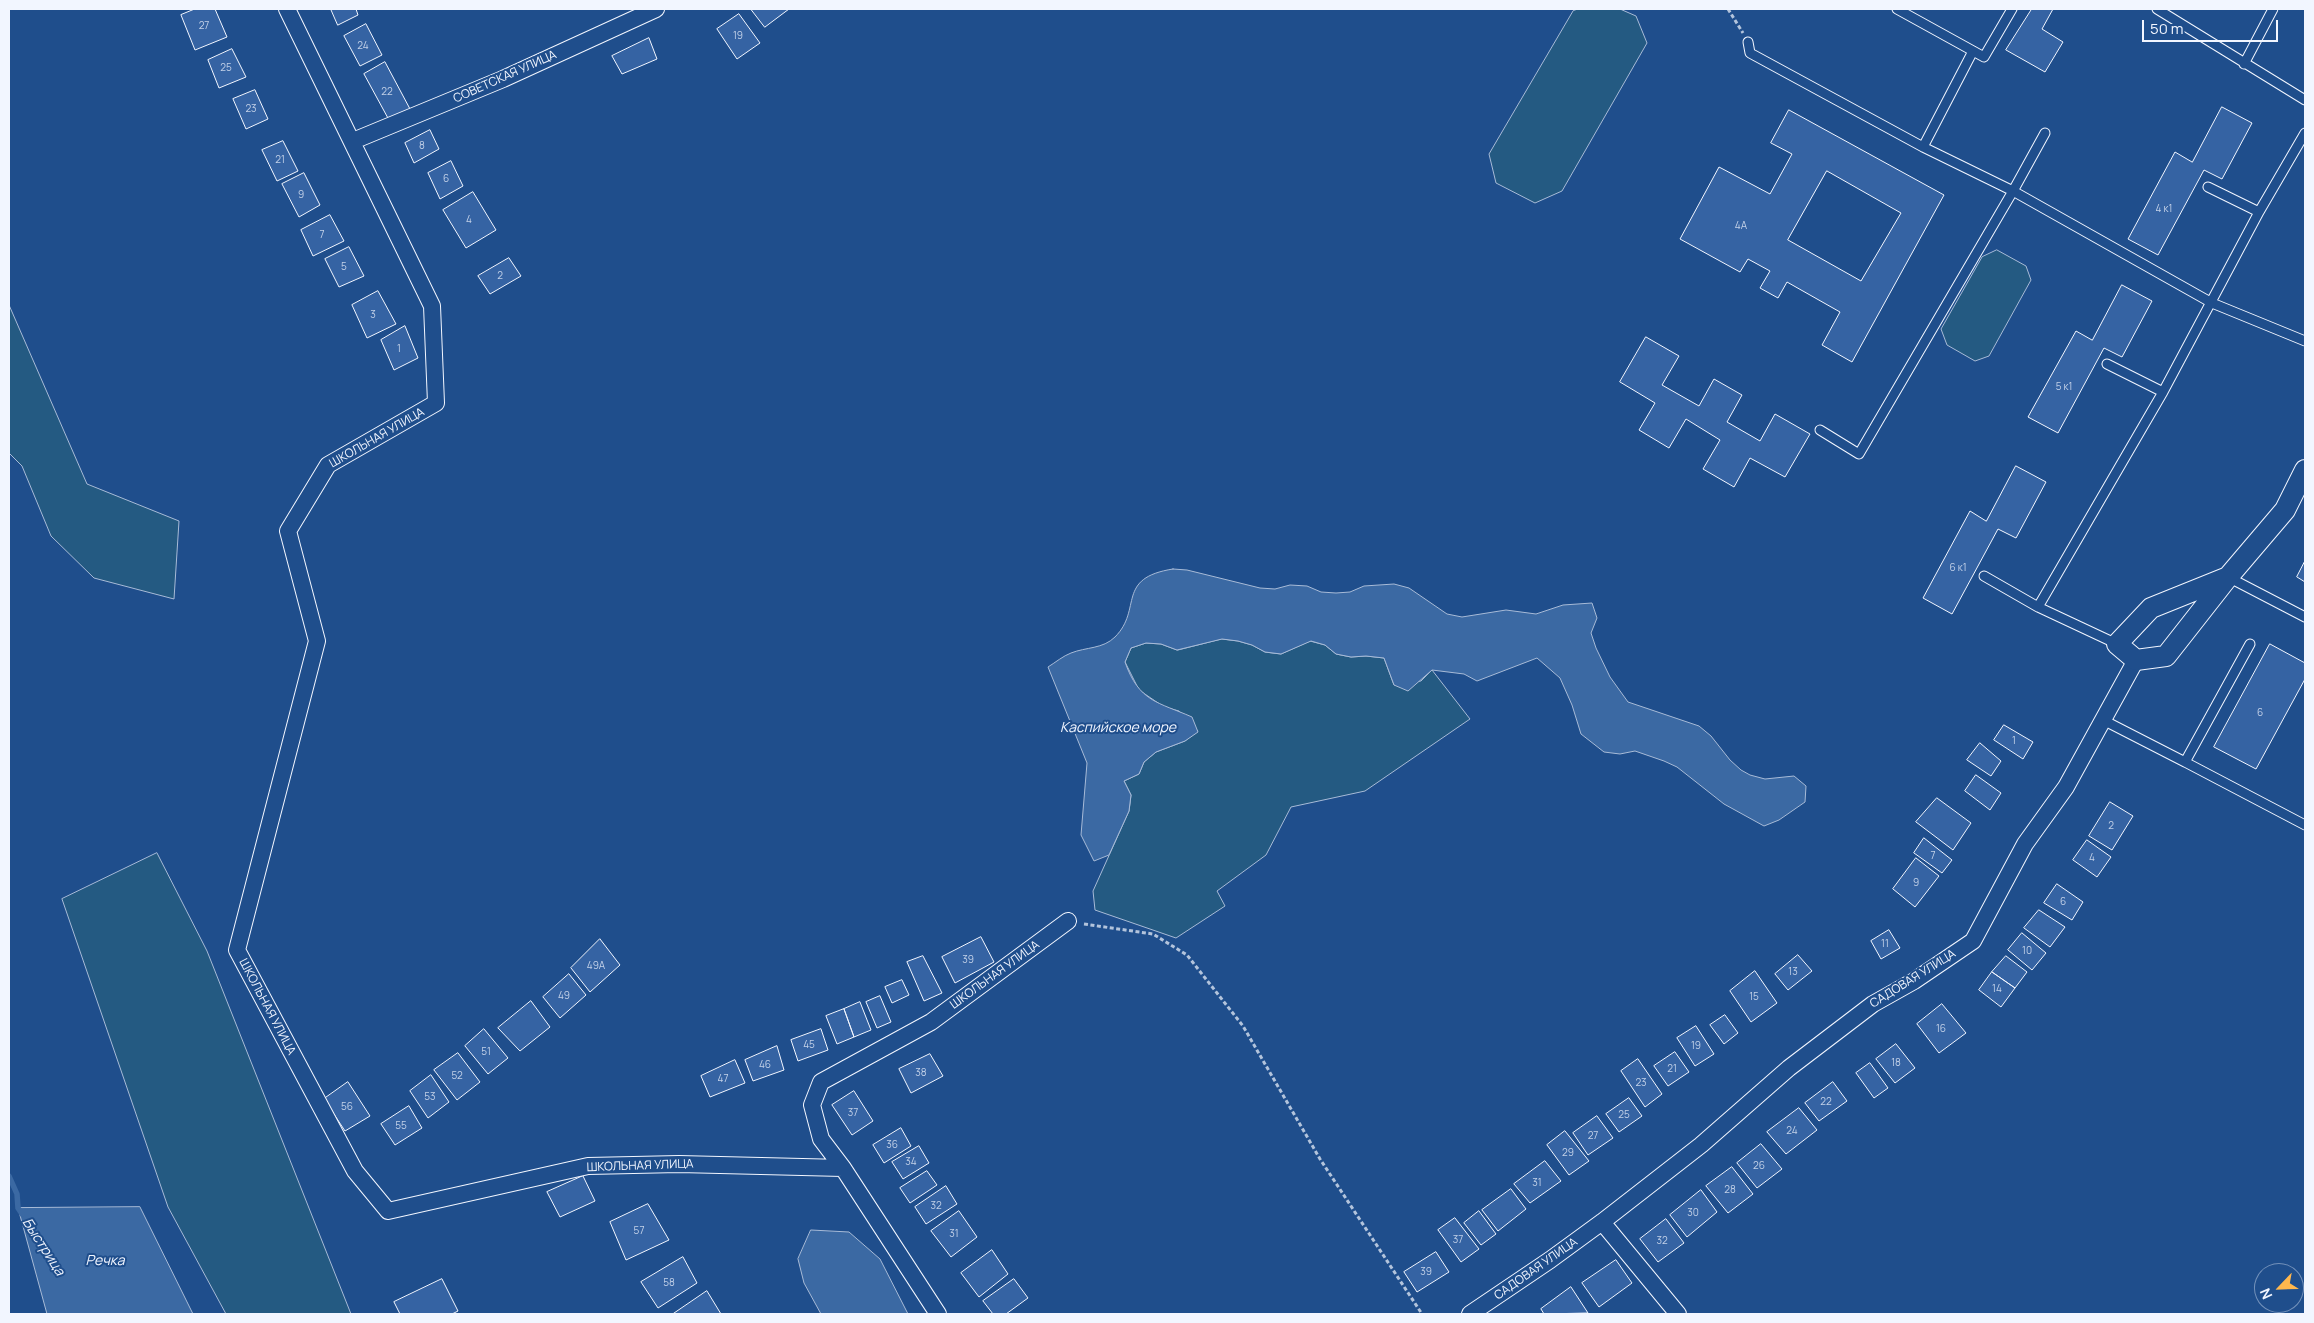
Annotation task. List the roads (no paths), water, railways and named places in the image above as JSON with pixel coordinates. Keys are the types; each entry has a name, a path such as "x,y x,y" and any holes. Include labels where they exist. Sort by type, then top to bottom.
{"street":[{"path":"288,9 353,141"},
{"name":"СОВЕТСКАЯ УЛИЦА","path":"353,141 503,79 656,9"},
{"name":"ШКОЛЬНАЯ УЛИЦА","path":"353,141 432,306 436,403 328,465 288,531 317,641 237,950 241,959 355,1171 388,1211 588,1166 679,1164 844,1168"},
{"path":"2228,577 2151,608 2117,644 2136,660 2166,656 2228,577 2285,510 2305,470"},
{"name":"САДОВАЯ УЛИЦА","path":"1470,1314 1602,1222 1701,1145 1789,1068 1873,1004 1914,982 1973,941 2025,844 2066,787 2136,660"},
{"name":"ШКОЛЬНАЯ УЛИЦА","path":"938,1314 844,1168 821,1139 812,1105 821,1082 932,1022 1068,921"},
{"path":"1602,1222 1678,1314"}],"lane":[{"path":"1897,9 1984,57 2012,9"},
{"path":"2157,9 2305,100"},
{"path":"2244,64 2270,10"},
{"path":"1748,42 1750,53 1923,147 2013,191 2212,303 2305,341"},
{"path":"1923,147 1973,51"},
{"path":"1820,430 1859,454 2045,133"},
{"path":"2038,607 2163,392 2259,212 2305,133"},
{"path":"2208,187 2259,212"},
{"path":"2107,364 2163,392"},
{"path":"1984,576 2038,607 2117,644"},
{"path":"2228,577 2305,617"},
{"path":"2185,762 2250,644"},
{"path":"2103,720 2305,825"}],"water":[{"name":"Каспийское море","path":"1173,569 1187,570 1260,588 1275,589 1290,585 1307,586 1321,592 1336,593 1350,592 1364,586 1394,584 1409,588 1447,614 1462,617 1506,610 1536,614 1563,605 1592,603 1597,618 1591,633 1596,648 1610,677 1628,702 1699,726 1711,736 1730,760 1750,775 1765,779 1794,776 1806,786 1805,802 1779,820 1764,826 1724,804 1677,767 1635,751 1620,754 1604,752 1581,734 1572,705 1560,678 1537,658 1477,681 1464,674 1432,670 1408,691 1394,685 1384,658 1351,657 1336,654 1325,645 1311,641 1281,654 1265,652 1252,645 1238,641 1222,639 1177,650 1161,644 1146,643 1131,648 1125,662 1131,675 1143,693 1151,699 1192,717 1198,732 1185,741 1156,752 1144,762 1139,774 1124,781 1131,795 1129,811 1109,855 1094,861 1081,835 1087,763 1048,667 1071,653 1100,646 1110,641 1123,626 1128,616 1133,596 1143,579 1155,573"},
{"name":"Речка","path":"140,1207 193,1314 47,1314 18,1208"},
{"path":"811,1230 849,1232 880,1259 908,1314 821,1314 804,1283 798,1259"}],"waterway":[{"name":"Быстрица","path":"9,1176 17,1194 18,1208 22,1214"}]}
